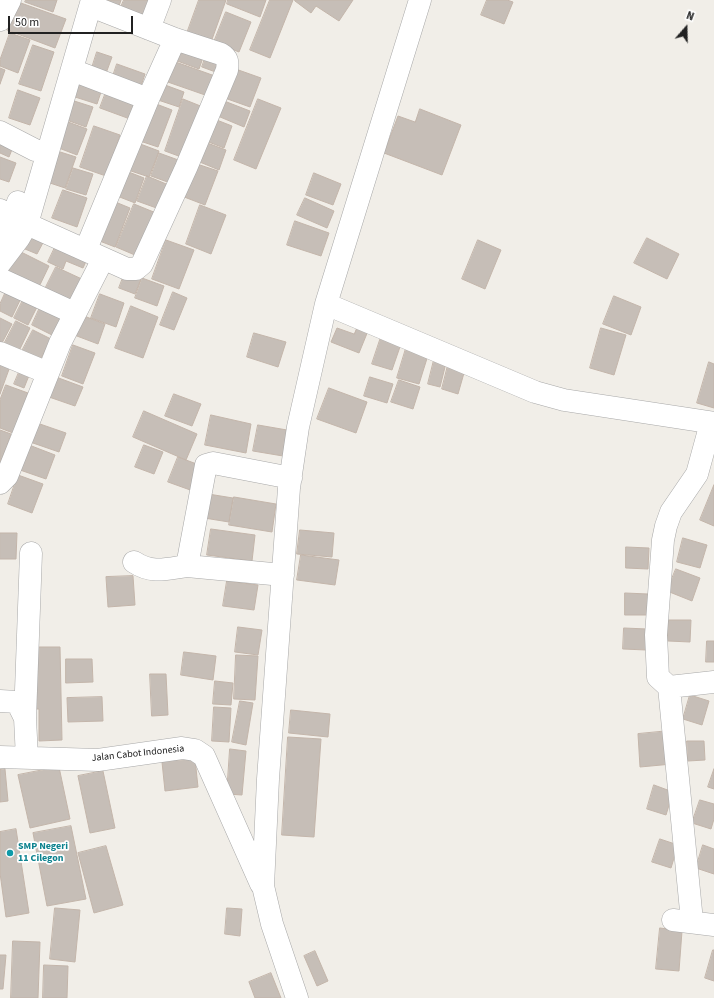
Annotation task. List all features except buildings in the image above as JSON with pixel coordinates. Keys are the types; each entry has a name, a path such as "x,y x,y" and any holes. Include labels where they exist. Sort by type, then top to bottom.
{"street":[{"path":"0,20 10,0"},
{"path":"149,29 160,0"},
{"path":"297,998 272,924 263,886 268,786 291,478 298,427 326,304 417,1"},
{"path":"13,217 131,270 138,268 142,264 186,168 227,70 228,63 224,56 149,29 87,2"},
{"path":"0,264 19,238 13,217 35,150 59,90 72,70 87,2"},
{"path":"0,234 13,217 59,90 87,2"},
{"path":"0,484 7,476 48,373 74,313 148,99 176,39"},
{"path":"72,70 148,99"},
{"path":"0,132 35,150"},
{"path":"0,279 74,313"},
{"path":"326,304 535,392 564,400 713,423 697,474 672,512 666,526 663,540 656,635 657,673 660,681 669,687 714,682"},
{"path":"0,353 48,373"},
{"path":"187,566 206,465 213,463 291,478"},
{"path":"27,758 25,718 31,553"},
{"path":"134,562 146,569 154,570 187,566 283,575"},
{"path":"669,687 682,920 714,924"},
{"path":"0,701 17,702 25,718"},
{"name":"Jalan Cabot Indonesia","path":"0,757 98,760 187,748 198,751 204,756 253,867 263,886"}],"place":[{"name":"SMP Negeri 11 Cilegon","path":"10,853"}]}
